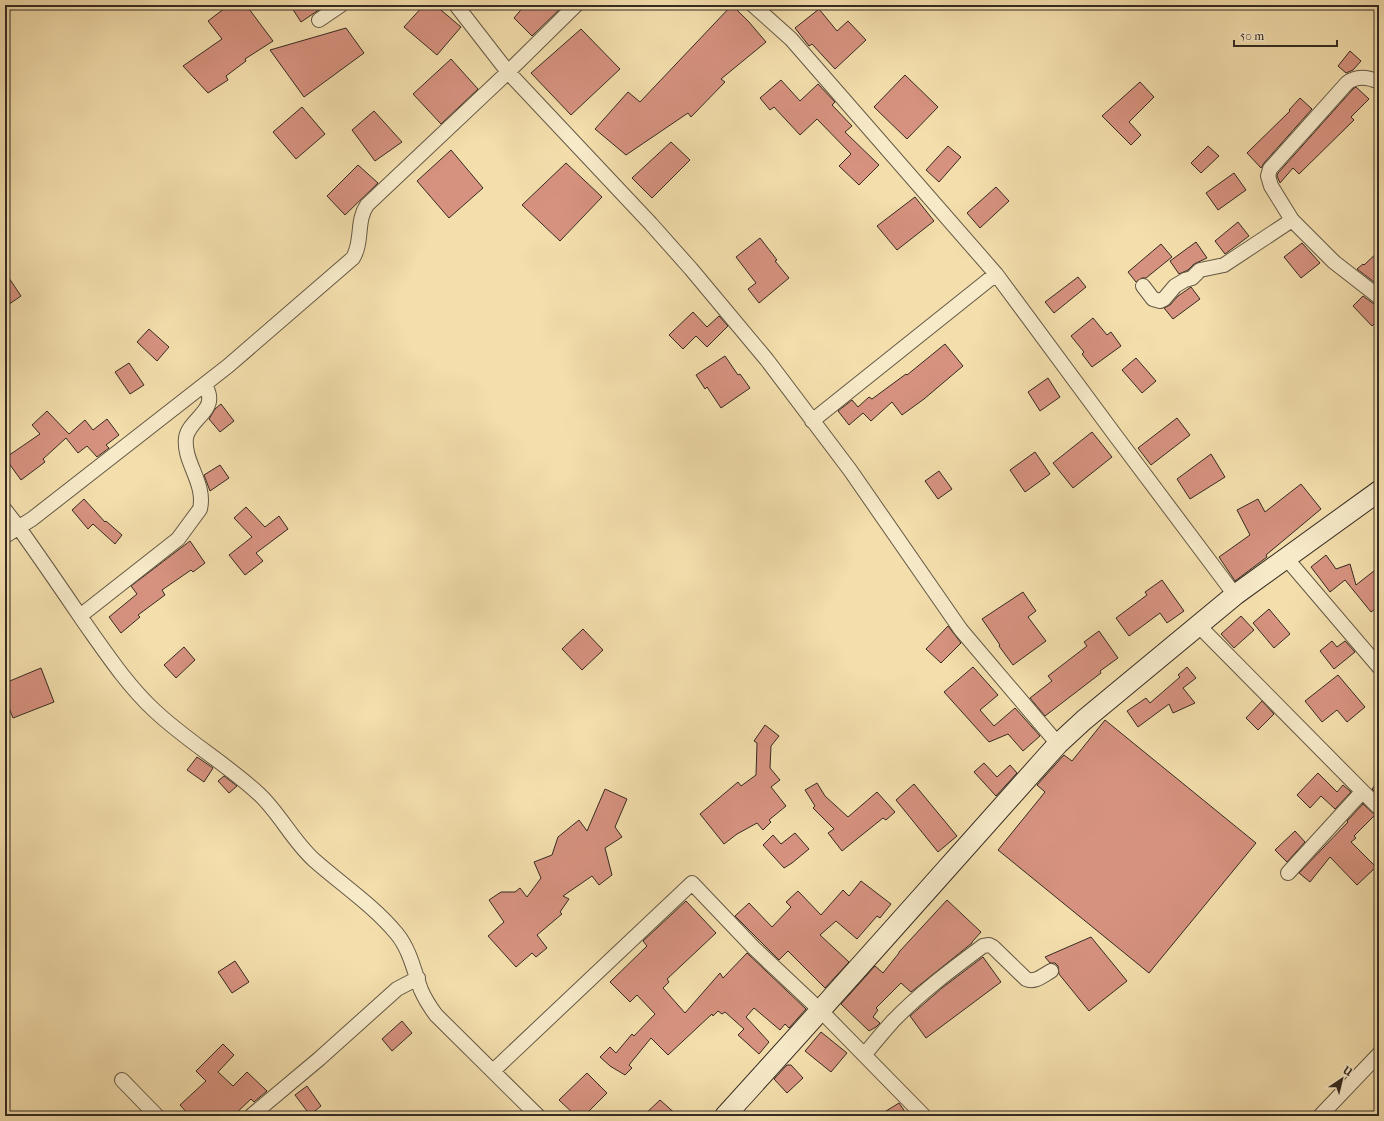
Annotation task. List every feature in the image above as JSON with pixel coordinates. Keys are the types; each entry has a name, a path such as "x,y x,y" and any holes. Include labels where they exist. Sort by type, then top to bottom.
{"main road":[{"path":"725,1116 821,1011 856,969 1058,744 1084,720 1235,594 1286,558 1376,499"}],"street":[{"path":"319,20 341,5"},
{"path":"456,5 508,72 691,269 767,360 850,470 961,630 1058,744"},
{"path":"5,536 19,528 228,366 353,258 359,246 361,218 367,205 508,72 576,5"},
{"path":"753,5 791,39 996,274 1235,594"},
{"path":"1379,82 1362,77 1356,78 1347,83 1270,169 1268,176 1271,186 1292,220 1334,262 1379,296"},
{"path":"1144,286 1153,299 1160,301 1164,299 1175,286 1192,278 1200,270 1224,265 1292,220"},
{"path":"812,420 996,274"},
{"path":"80,616 178,538 200,509 202,503 201,490 186,448 186,436 204,411 209,401 205,384"},
{"path":"5,510 109,658 131,686 155,711 260,795 312,858 385,920 398,935 406,949 427,1002 436,1015 538,1116"},
{"path":"1286,558 1379,667"},
{"path":"1198,625 1379,808"},
{"path":"1288,873 1362,792"},
{"path":"492,1071 692,883 754,948 865,1054 924,1116"},
{"path":"865,1054 893,1021 938,980 984,946 989,945 993,947 1026,979 1034,981 1051,971"},
{"path":"251,1116 319,1059 397,989 418,978"},
{"path":"1320,1116 1379,1054"},
{"path":"122,1080 157,1116"}],"building":[{"path":"229,5 246,5 273,41 245,59 246,61 226,76 228,80 208,93 183,66 222,39 208,21"},
{"path":"290,5 326,5 301,22"},
{"path":"424,5 435,5 461,27 437,55 404,27"},
{"path":"525,5 564,5 532,36 514,18"},
{"path":"732,5 766,42 721,79 725,82 691,117 688,113 626,155 595,129 628,92 640,102"},
{"path":"819,9 837,31 848,21 866,40 835,69 812,44 809,46 795,28"},
{"path":"346,28 364,53 304,97 270,50"},
{"path":"581,29 620,69 571,115 531,73"},
{"path":"1350,51 1361,61 1353,70 1346,73 1338,66"},
{"path":"451,59 478,89 441,124 413,94"},
{"path":"905,75 938,107 907,139 874,107"},
{"path":"781,80 800,101 818,84 835,102 832,105 852,126 845,132 879,165 859,185 839,166 851,154 817,119 800,135 774,107 770,110 760,98"},
{"path":"1140,82 1154,97 1129,122 1141,135 1131,145 1102,116"},
{"path":"1356,87 1369,99 1351,117 1354,120 1299,174 1293,168 1280,183 1277,176 1278,173"},
{"path":"1300,98 1312,109 1261,168 1247,153 1290,111 1289,110"},
{"path":"302,107 325,134 296,159 273,132"},
{"path":"374,111 402,142 375,161 352,130"},
{"path":"671,142 690,160 652,198 632,178"},
{"path":"948,146 961,157 939,182 926,170"},
{"path":"1208,146 1219,156 1201,173 1191,163"},
{"path":"451,150 483,188 449,218 417,181"},
{"path":"566,163 602,197 560,241 522,205"},
{"path":"358,165 378,183 345,215 327,196"},
{"path":"1234,173 1246,190 1218,210 1206,193"},
{"path":"996,187 1009,201 980,228 967,213"},
{"path":"915,197 934,221 897,250 877,226"},
{"path":"1238,222 1249,236 1225,254 1215,241"},
{"path":"760,238 777,260 775,261 789,278 759,303 748,289 756,283 736,257"},
{"path":"1196,242 1207,258 1194,264 1188,270 1179,274 1170,261"},
{"path":"1302,243 1320,263 1301,278 1284,257"},
{"path":"1161,244 1172,257 1146,278 1142,278 1136,282 1128,272"},
{"path":"1379,251 1379,277 1374,282 1357,269 1363,264 1364,265"},
{"path":"5,272 21,296 5,307"},
{"path":"1078,277 1086,287 1054,313 1045,302"},
{"path":"1191,287 1200,299 1173,319 1164,308 1170,305 1178,296"},
{"path":"1363,296 1374,304 1379,305 1379,319 1372,326 1353,306"},
{"path":"693,312 707,327 719,316 728,326 707,347 696,336 683,349 669,335"},
{"path":"1093,318 1107,335 1111,332 1121,346 1092,367 1082,354 1084,352 1071,336"},
{"path":"149,329 169,347 157,361 137,342"},
{"path":"945,344 963,366 924,399 902,415 892,402 871,421 863,413 849,425 838,411 852,400 858,407 869,397 872,399 906,374 907,375"},
{"path":"725,356 738,375 740,374 750,388 721,408 707,387 705,389 696,375"},
{"path":"1136,358 1156,381 1142,393 1122,370"},
{"path":"129,363 144,385 130,394 115,372"},
{"path":"1048,378 1060,397 1040,411 1028,392"},
{"path":"221,404 234,421 220,432 209,419 215,409"},
{"path":"47,411 69,434 85,420 93,430 107,419 119,435 106,445 109,448 97,457 87,446 78,453 66,438 43,459 45,462 21,480 5,458 40,434 32,425"},
{"path":"1177,418 1190,435 1151,465 1138,448"},
{"path":"1092,432 1112,457 1073,488 1053,463"},
{"path":"1035,452 1050,474 1025,492 1010,470"},
{"path":"1211,454 1225,477 1190,499 1177,479"},
{"path":"220,465 229,478 210,491 204,475"},
{"path":"939,471 952,489 938,499 925,481"},
{"path":"1301,484 1321,509 1266,555 1267,557 1235,581 1219,557 1250,535 1237,510 1258,499 1265,512"},
{"path":"84,499 105,522 106,521 122,535 115,544 93,524 88,529 72,510"},
{"path":"246,507 265,527 279,516 288,529 256,553 263,561 245,575 229,555 252,537 234,518"},
{"path":"190,541 205,563 193,572 191,570 162,590 165,595 138,615 140,617 121,633 109,617 137,594 131,586"},
{"path":"1326,555 1336,569 1350,564 1356,585 1379,567 1379,606 1371,612 1345,580 1330,592 1311,567"},
{"path":"1162,580 1184,611 1167,623 1160,613 1129,636 1116,618 1147,595 1145,592"},
{"path":"1023,592 1036,611 1028,617 1046,641 1013,665 982,619"},
{"path":"1269,609 1290,634 1274,648 1253,623"},
{"path":"1241,616 1254,630 1234,648 1221,634"},
{"path":"948,626 961,643 941,663 926,649"},
{"path":"583,629 603,650 582,670 562,649"},
{"path":"1099,631 1118,658 1045,716 1030,698 1052,681 1048,676 1087,646 1084,642"},
{"path":"1332,641 1337,647 1345,641 1355,652 1334,669 1320,651"},
{"path":"184,647 195,660 176,678 164,665"},
{"path":"973,667 998,695 980,710 994,726 1015,708 1040,736 1023,751 1008,734 989,742 944,692"},
{"path":"1187,667 1196,678 1183,688 1195,703 1173,713 1169,704 1138,727 1127,711 1146,698 1150,703 1180,677 1178,675"},
{"path":"41,668 54,702 13,718 5,698 5,683"},
{"path":"1338,675 1365,707 1347,722 1337,710 1322,722 1305,701"},
{"path":"1262,701 1274,714 1258,730 1246,718"},
{"path":"1105,720 1256,843 1149,973 998,850 1045,792 1037,785 1064,755 1072,761"},
{"path":"765,725 779,736 771,746 770,768 780,780 771,787 786,806 769,820 771,822 763,830 757,823 737,834 724,844 700,814 738,782 741,786 756,775 757,743 754,741"},
{"path":"197,757 213,768 204,782 187,770"},
{"path":"984,763 997,777 1010,765 1017,773 996,796 974,772"},
{"path":"1318,773 1337,792 1343,785 1351,792 1335,809 1321,796 1310,808 1297,795"},
{"path":"224,776 237,786 229,793 218,781"},
{"path":"1379,780 1379,796 1372,789"},
{"path":"817,783 825,796 848,817 877,792 895,812 886,820 883,818 842,851 828,833 834,829 813,808 815,806 805,790"},
{"path":"914,784 957,836 938,852 896,800"},
{"path":"605,789 627,799 615,827 622,837 605,848 612,875 599,885 592,876 563,896 569,899 560,912 562,914 537,935 547,948 536,957 532,953 516,967 488,936 504,922 489,900 501,892 515,892 520,888 527,897 541,878 534,862 552,855 558,837 579,820 587,831"},
{"path":"1363,804 1375,815 1354,836 1356,838 1351,842 1376,867 1357,885 1330,857 1310,882 1299,873 1348,822 1347,821"},
{"path":"1295,831 1305,842 1287,862 1275,850"},
{"path":"795,833 809,849 784,868 763,845 773,835 781,844"},
{"path":"861,881 891,904 880,918 877,916 857,939 836,921 820,935 849,962 825,988 788,951 779,960 735,916 749,903 772,927 791,907 786,902 798,891 821,915 843,890 849,896"},
{"path":"947,900 981,932 972,943 911,992 901,983 876,1008 878,1010 873,1017 880,1023 869,1031 841,1004 875,966 883,973 899,952"},
{"path":"686,901 716,933 667,979 669,982 663,988 685,1013 720,973 723,978 747,953 806,1009 789,1028 785,1024 780,1030 754,1008 746,1017 769,1042 759,1054 738,1035 744,1029 725,1012 722,1014 718,1011 713,1016 712,1014 668,1055 651,1038 629,1065 632,1068 625,1075 610,1066 600,1057 610,1047 616,1053 632,1034 634,1036 655,1014 637,995 630,1002 610,982 647,946 643,941"},
{"path":"1091,937 1127,981 1089,1011 1059,974 1058,966 1055,963 1050,963 1045,957"},
{"path":"983,957 1001,982 926,1038 910,1016 942,988"},
{"path":"235,961 249,982 232,993 218,972"},
{"path":"402,1021 412,1033 392,1051 382,1039"},
{"path":"821,1032 847,1053 831,1072 805,1051"},
{"path":"223,1044 234,1055 218,1072 233,1086 247,1072 267,1091 254,1102 251,1099 233,1116 190,1116 180,1105 206,1081 196,1071"},
{"path":"787,1065 791,1065 803,1078 787,1093 774,1079"},
{"path":"587,1073 607,1093 584,1116 576,1116 559,1100"},
{"path":"307,1086 321,1106 310,1115 295,1095"},
{"path":"660,1100 678,1116 643,1116"},
{"path":"899,1103 908,1116 878,1116"}]}
